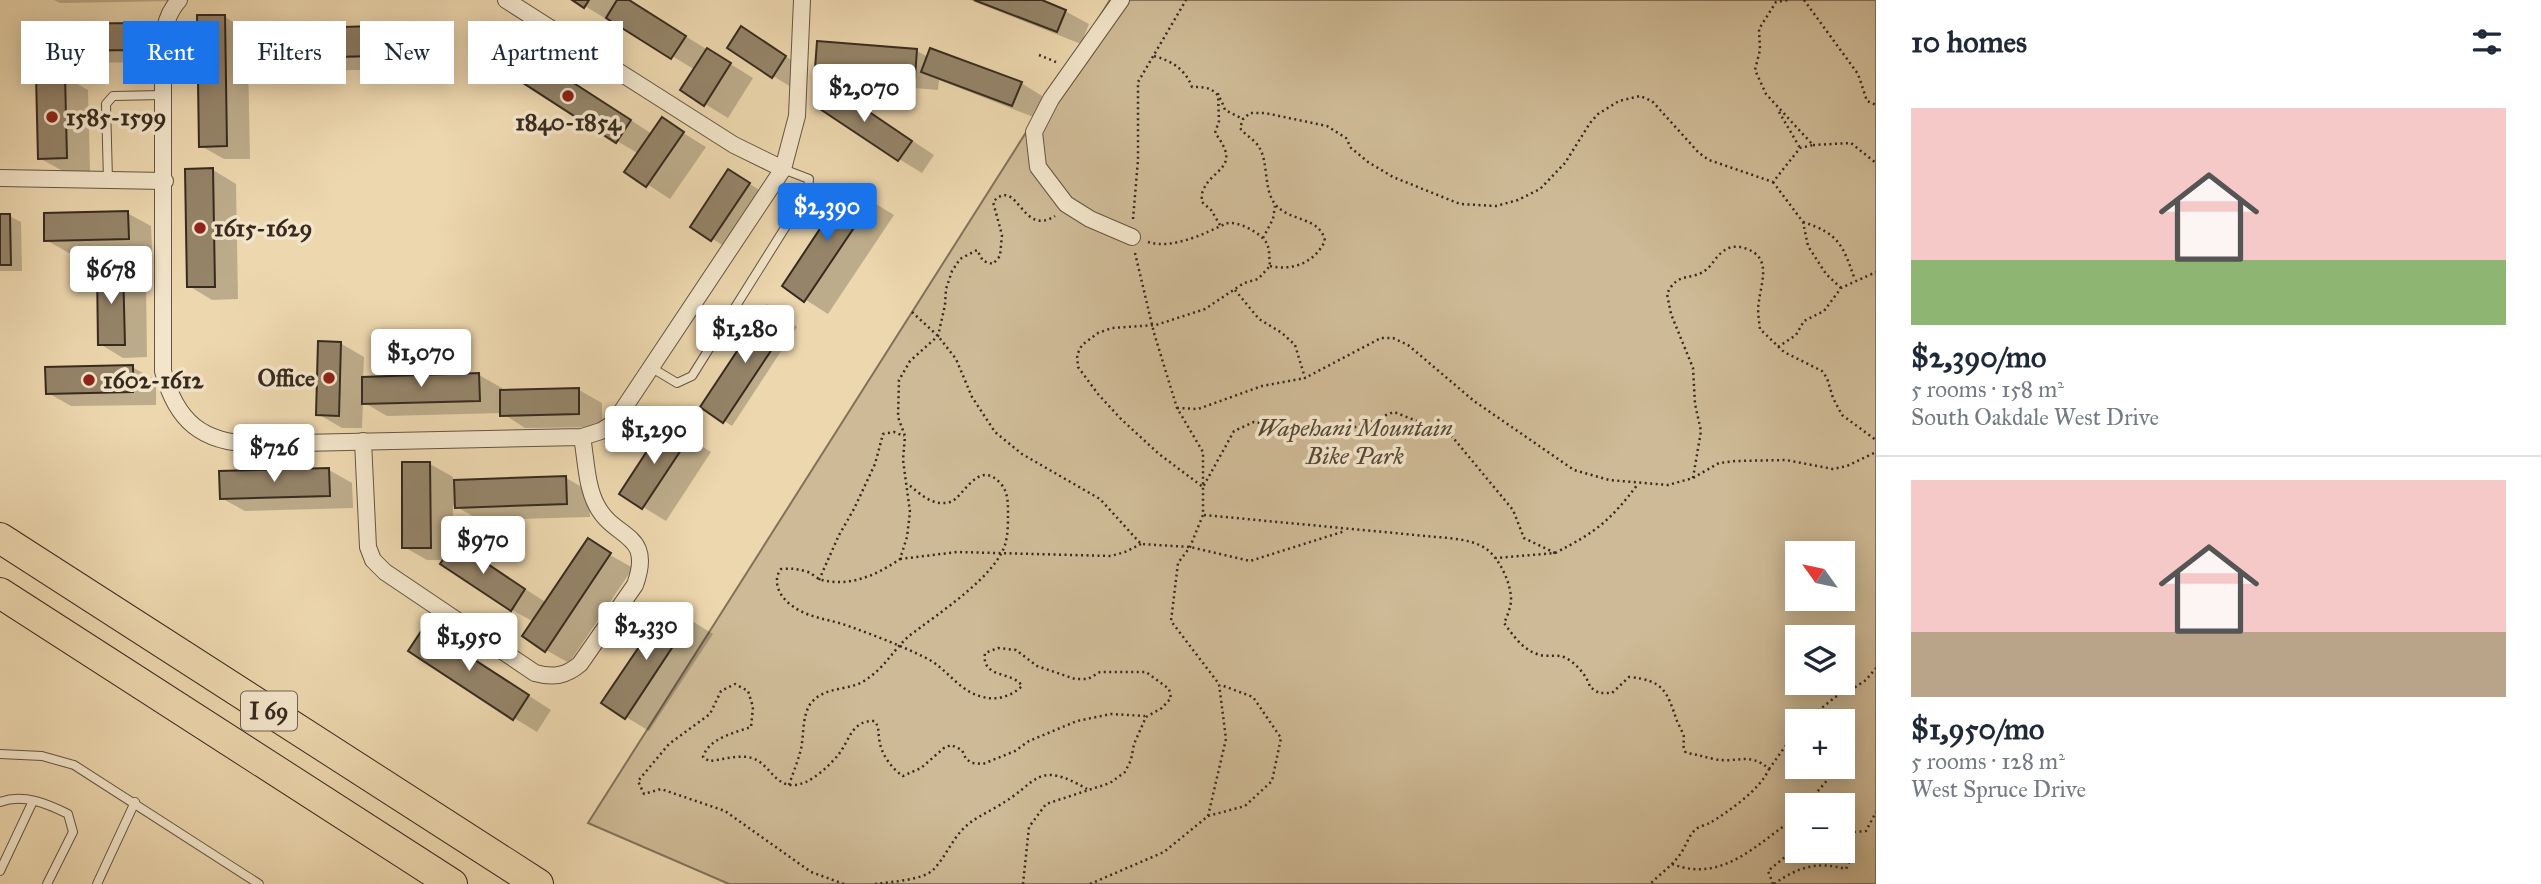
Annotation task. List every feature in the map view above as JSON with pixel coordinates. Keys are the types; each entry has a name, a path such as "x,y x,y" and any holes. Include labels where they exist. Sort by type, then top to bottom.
{"highway":[{"name":"I 69","path":"0,538 538,884"},
{"name":"I 69","path":"0,593 452,884"}],"street":[{"path":"179,0 165,22 163,371 169,392 178,408 208,437 231,444 582,437 601,431 614,423 783,169 797,116 802,0"},
{"path":"1121,0 1051,99 1034,132 1038,167 1066,204 1090,219 1132,236"},
{"path":"509,1 734,145 783,169"},
{"path":"8,178 165,181"},
{"path":"363,441 366,531 373,560 385,572 535,673 547,676 571,672 580,664 635,585 640,572 636,545 597,507 582,437"}],"lane":[{"path":"108,180 106,104 113,96 164,95"},
{"path":"652,368 677,383 692,376 808,191 809,179 783,169"},
{"path":"0,754 42,756 74,765 259,884"},
{"path":"0,802 7,799 43,801 68,814 74,832 47,884"},
{"path":"0,871 33,800"},
{"path":"97,884 135,803"}],"path":[{"path":"1186,0 1138,82 1138,160 1132,236 1152,325 1177,408 1203,452 1203,515 1190,547 1178,564 1171,621 1219,684 1226,739 1208,816"},
{"path":"1786,0 1776,2 1759,29 1760,50 1755,70 1766,94 1813,145"},
{"path":"1804,0 1858,74 1867,101 1876,105"},
{"path":"1039,55 1072,69"},
{"path":"1154,56 1171,62 1184,72 1192,87 1218,93 1225,110 1242,119"},
{"path":"1218,93 1219,121 1215,133 1222,142 1225,155 1223,168 1203,190 1202,202 1222,227"},
{"path":"1263,239 1273,219 1275,205 1267,183 1260,148 1240,128 1242,119 1250,113 1265,113 1327,126 1346,138 1351,148 1368,162 1393,177 1460,204 1496,206 1518,200 1539,189 1552,179 1570,157 1598,114 1619,101 1640,96 1652,101 1699,153 1709,160 1773,182 1803,222 1808,246 1826,274 1841,288"},
{"path":"1776,106 1800,148"},
{"path":"1773,182 1800,148 1813,145 1851,144 1876,163"},
{"path":"900,559 907,537 910,512 903,460 905,436 898,417 899,380 910,361 938,336 946,289 960,259 977,250 983,261 993,264 1000,256 1002,235 993,202 997,197 1005,194 1011,196 1034,221 1042,222 1053,218 1066,204"},
{"path":"1270,266 1284,269 1304,262 1314,257 1325,241 1324,231 1316,225 1284,212 1275,205"},
{"path":"1803,222 1833,235 1844,248 1855,280"},
{"path":"1132,236 1155,244 1168,244 1203,236 1227,223 1234,223 1263,239 1268,246 1270,266 1258,279 1250,280 1205,309 1152,325 1112,328 1097,333 1082,345 1077,355 1078,367 1098,394 1139,437 1203,486"},
{"path":"1693,478 1701,431 1695,404 1693,368 1667,303 1669,288 1681,276 1707,269 1730,247 1753,251 1764,269 1759,300 1760,329 1778,347 1822,371 1842,415 1876,440"},
{"path":"1778,347 1796,335 1804,320 1824,311 1841,288 1876,272"},
{"path":"1235,290 1259,319 1296,345 1305,378"},
{"path":"912,312 938,336 956,359 972,397 995,432 1022,454 1100,499 1141,544"},
{"path":"1177,408 1198,409 1262,386 1305,378 1381,338 1393,338 1408,345 1474,401 1574,470 1609,480 1668,485 1693,478 1719,463 1786,460 1833,468 1847,466 1876,452"},
{"path":"1203,486 1234,431 1254,422 1334,435 1394,412 1450,434 1513,510 1524,538 1555,554"},
{"path":"819,580 839,534 870,476 883,434 894,432 905,436"},
{"path":"789,785 800,753 806,714 813,701 834,689 861,683 876,673 892,657 898,646 954,603 993,566 1002,553 1008,516 1007,495 1000,482 992,477 974,479 957,499 942,503 924,497 908,484"},
{"path":"1496,558 1555,554 1592,535 1618,510 1639,484"},
{"path":"1203,515 1460,540 1484,547 1496,558 1506,579 1511,601 1504,623 1521,644 1536,654 1561,656 1572,661 1588,679 1590,687 1599,693 1612,693 1629,677 1643,678 1657,685 1669,696 1684,737 1682,746 1686,753 1716,760 1743,758 1760,761 1769,769"},
{"path":"844,884 811,872 725,811 662,789 644,794 638,781 669,744 710,715 721,691 735,684 748,691 753,708 751,727 714,742 703,757 709,761 741,756 754,758 769,774 789,785 804,783 815,776 839,754 853,729 866,720 875,721 880,729 879,739 885,756 893,769 904,776 921,768 951,745 962,750 966,759 972,763 983,764 1015,751 1028,741 1077,721 1111,714 1146,717 1162,708 1171,698 1169,689 1146,672 1100,672 1088,678 1075,679 1037,666 1016,650 992,649 985,653 986,666 995,673 1017,680 1022,686 1011,695 986,698 959,686 944,670 929,660 849,626 818,619 791,605 777,584 776,575 781,569 794,568 811,573 819,580 841,583 862,579 900,559 957,552 1111,556 1141,544 1190,547 1250,561 1348,530"},
{"path":"1820,709 1838,695 1854,688 1876,668"},
{"path":"1090,884 1164,852 1208,816 1245,806 1272,780 1281,738 1253,697 1219,684"},
{"path":"1023,884 1029,827 1046,804 1110,783 1125,772 1132,760 1134,744 1146,717"},
{"path":"1650,884 1679,855 1695,830 1721,813 1731,811 1754,787 1764,781 1785,747"},
{"path":"875,884 931,872 962,830 982,813 999,806 1028,782 1045,774 1066,777 1089,790"},
{"path":"1814,793 1828,779"},
{"path":"1855,832 1866,831 1876,812"},
{"path":"1671,864 1682,869 1719,871 1751,853 1785,825"},
{"path":"1785,857 1768,871 1773,884 1787,874 1804,868 1828,864 1846,869 1849,863"}],"green space":[{"name":"Wapehani Mountain Bike Park","path":"1110,0 1876,0 1876,884 729,884 588,823"}],"building":[{"path":"572,0 589,0 584,8"},
{"path":"617,0 629,0 686,36 671,59 623,29 623,21 611,21 606,18"},
{"path":"974,0 1042,0 1066,10 1057,32"},
{"path":"197,15 225,15 227,146 199,147 198,84 219,84 219,21 197,21"},
{"path":"109,23 123,23 123,50 109,50"},
{"path":"360,26 360,56 346,57 346,27"},
{"path":"741,26 786,56 772,78 727,48"},
{"path":"817,41 917,49 915,78 815,69"},
{"path":"707,48 731,63 704,106 680,90"},
{"path":"930,48 1022,82 1012,106 921,72"},
{"name":"1585-1599","path":"36,84 65,84 67,158 38,159"},
{"name":"1840-1854","path":"525,84 575,84 631,120 616,143"},
{"path":"831,86 912,141 898,161 817,107"},
{"path":"662,117 684,132 646,187 624,172"},
{"name":"1615-1629","path":"213,168 215,287 187,287 185,169"},
{"path":"728,169 750,183 711,241 690,227"},
{"path":"849,185 872,201 804,302 782,286"},
{"path":"128,211 129,239 44,241 44,213"},
{"path":"0,214 10,214 11,265 0,265"},
{"path":"123,267 125,345 98,345 97,268"},
{"path":"767,306 790,322 723,423 700,407"},
{"name":"Office","path":"318,341 341,342 339,416 316,415"},
{"name":"1602-1612","path":"133,365 133,392 46,394 45,367"},
{"path":"479,373 480,401 362,404 362,377"},
{"path":"579,388 579,414 500,416 500,390"},
{"path":"666,422 689,438 642,509 619,494"},
{"path":"402,462 430,462 431,548 402,548"},
{"path":"329,468 330,496 220,499 219,471"},
{"path":"566,476 567,504 455,508 454,480"},
{"path":"588,538 611,553 545,652 522,636"},
{"path":"455,542 525,589 511,611 440,564"},
{"path":"668,604 691,619 625,719 601,703"},
{"path":"424,627 529,695 513,720 408,651"}],"place":[{"name":"1840-1854","path":"568,96"},
{"name":"1585-1599","path":"52,117"},
{"name":"1615-1629","path":"200,228"},
{"name":"Office","path":"329,378"},
{"name":"1602-1612","path":"89,380"}]}
